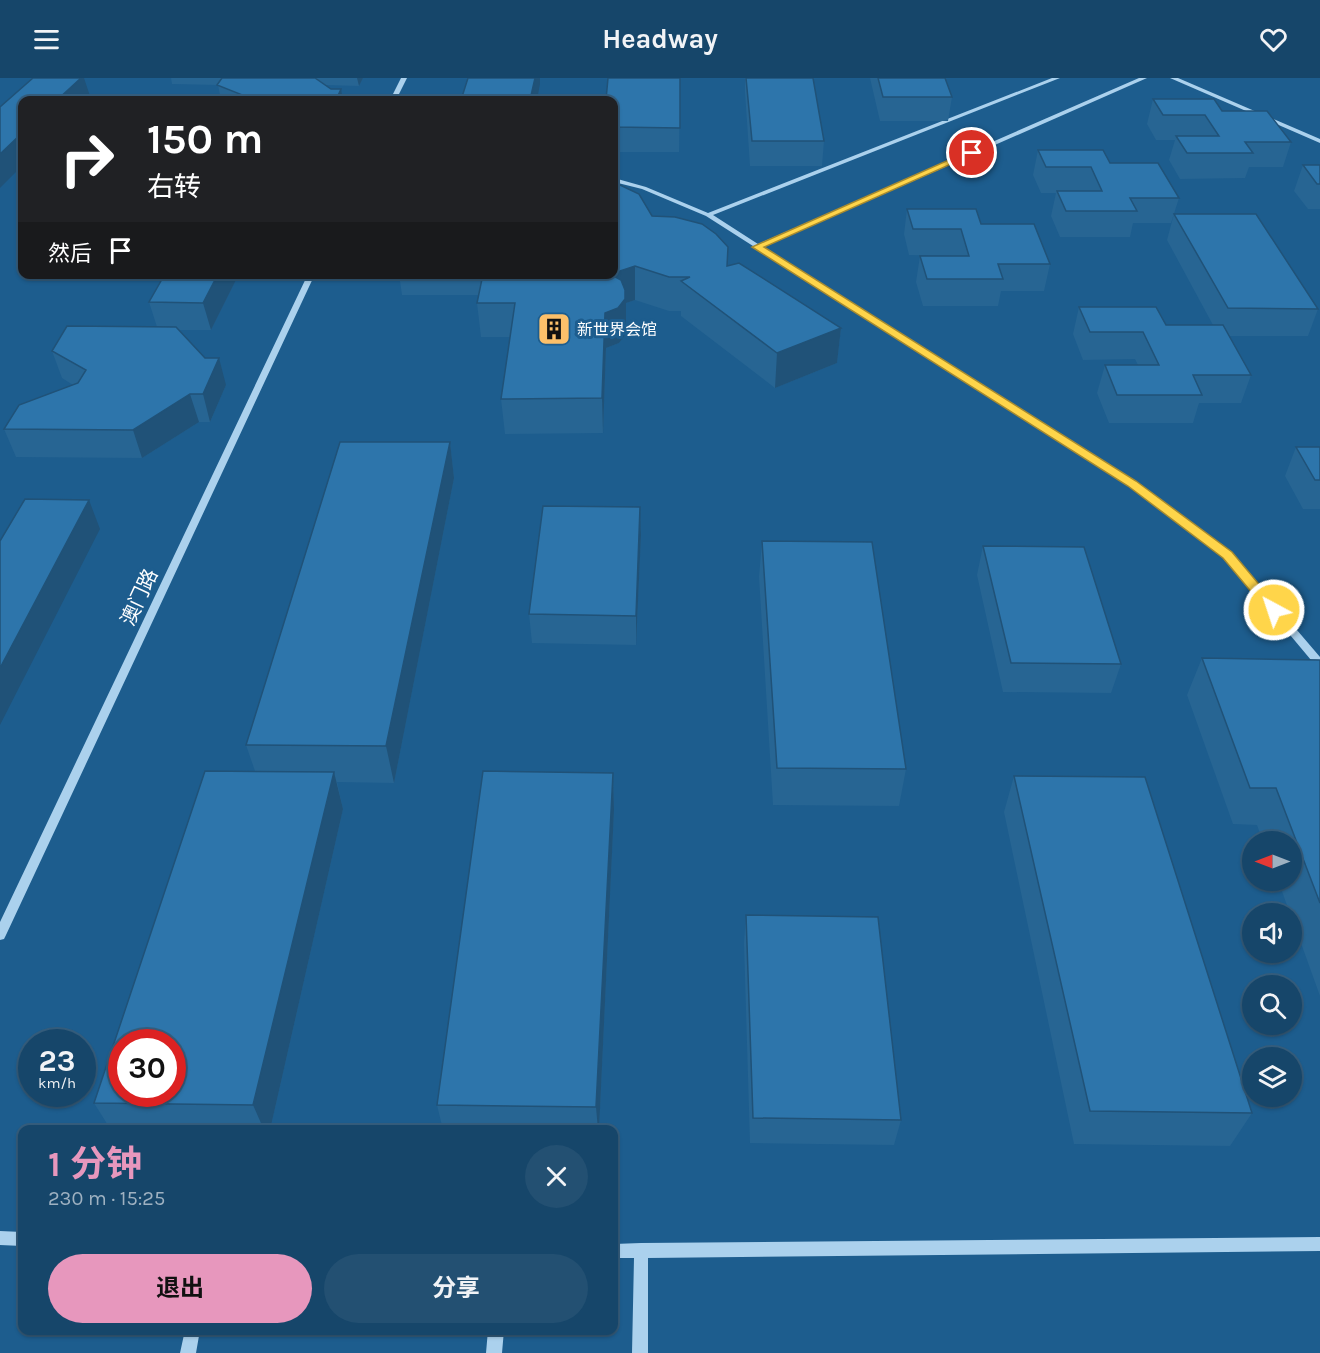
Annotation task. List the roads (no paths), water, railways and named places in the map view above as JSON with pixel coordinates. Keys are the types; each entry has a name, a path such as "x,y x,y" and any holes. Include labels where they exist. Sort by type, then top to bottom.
{"street":[{"path":"395,96 404,78"},
{"path":"708,215 1057,78"},
{"path":"757,247 1144,78"},
{"path":"1173,78 1320,141"},
{"path":"618,181 644,188 708,215 1142,491 1228,555 1320,664"},
{"name":"澳门路","path":"0,935 310,279"},
{"path":"0,1238 18,1239"},
{"path":"618,1251 1320,1244"},
{"path":"640,1353 641,1250"},
{"path":"188,1353 193,1335"},
{"path":"494,1353 496,1335"}],"place":[{"name":"新世界会馆","path":"554,329"}]}
